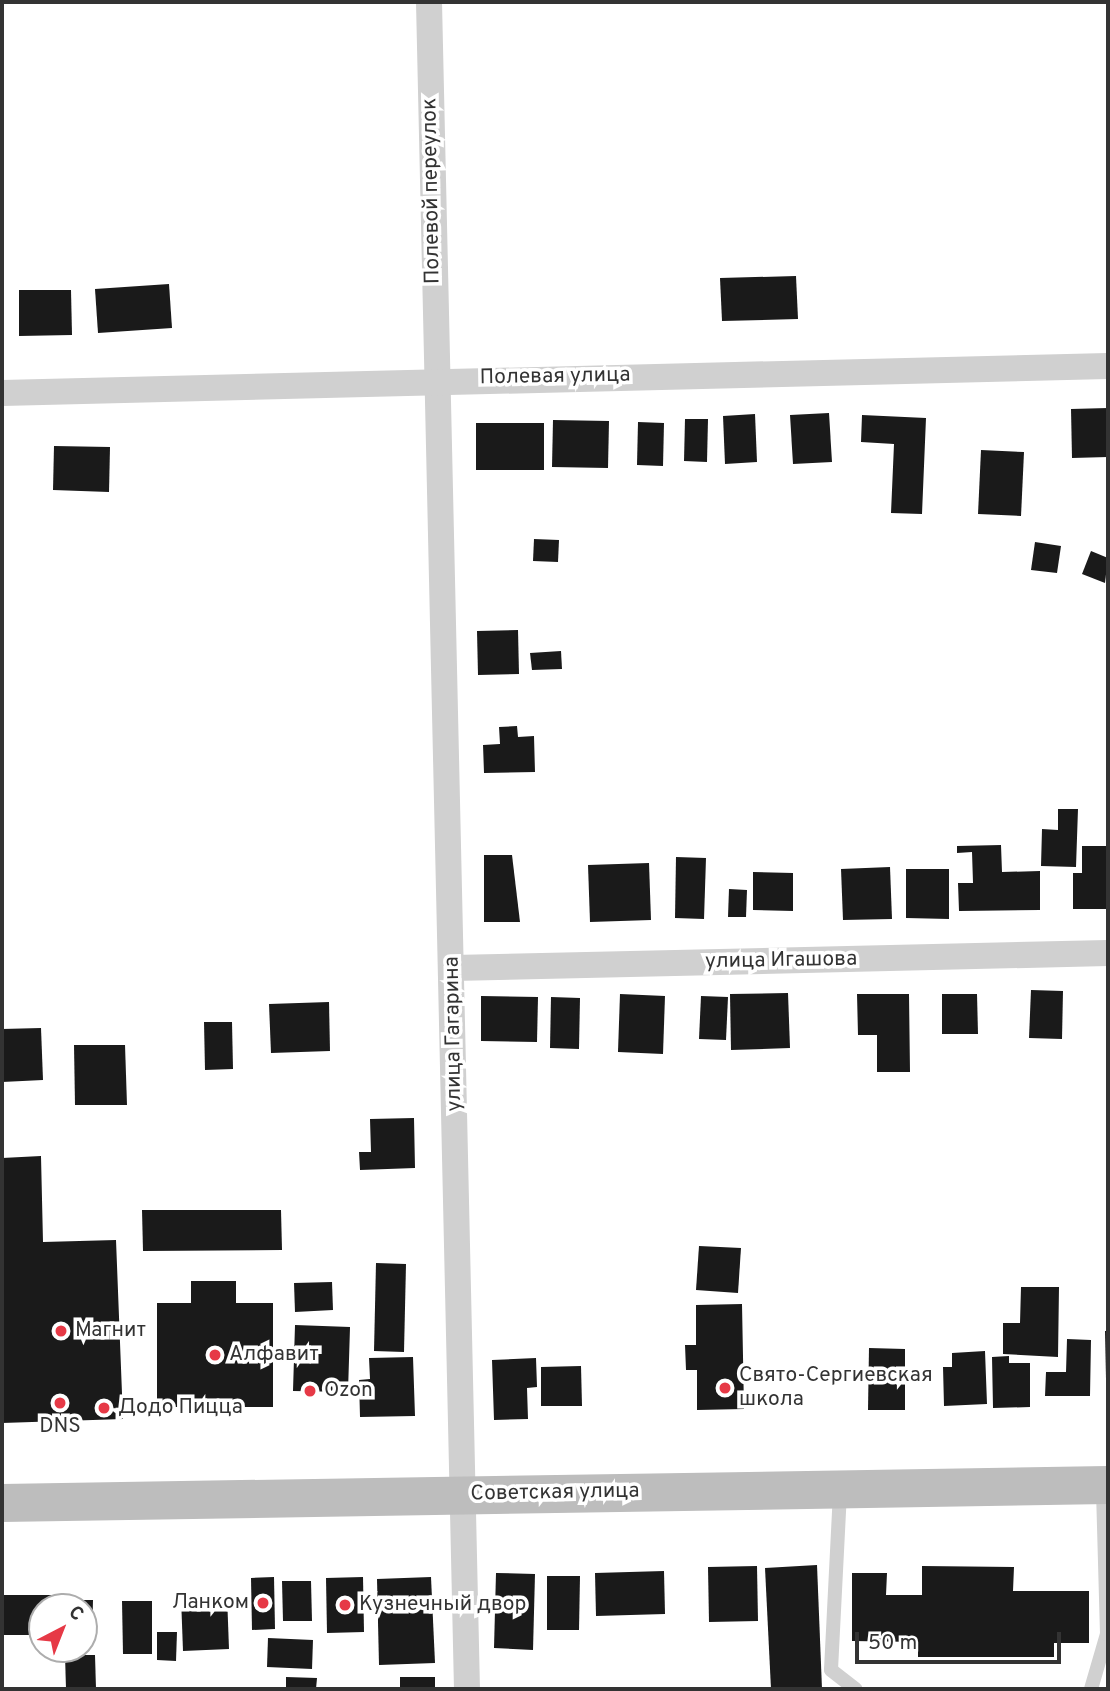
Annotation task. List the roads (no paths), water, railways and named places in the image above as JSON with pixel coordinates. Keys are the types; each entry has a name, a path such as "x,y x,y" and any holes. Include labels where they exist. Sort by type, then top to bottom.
{"main road":[{"name":"Советская улица","path":"2,1503 1106,1485"}],"street":[{"name":"Полевой переулок","path":"429,2 436,380"},
{"name":"Полевая улица","path":"2,393 436,380 1108,366"},
{"name":"улица Гагарина","path":"436,380 453,968 460,1494 467,1689"},
{"name":"улица Игашова","path":"453,968 1108,953"}],"lane":[{"path":"1091,1689 1107,1634 1106,1485"},
{"path":"840,1489 831,1671 855,1689"}],"place":[{"name":"Магнит","path":"61,1331"},
{"name":"Алфавит","path":"215,1355"},
{"name":"Свято-Сергиевская школа","path":"725,1388"},
{"name":"Ozon","path":"310,1391"},
{"name":"DNS","path":"60,1403"},
{"name":"Додо Пицца","path":"104,1408"},
{"name":"Ланком","path":"263,1603"},
{"name":"Кузнечный двор","path":"345,1605"}]}
